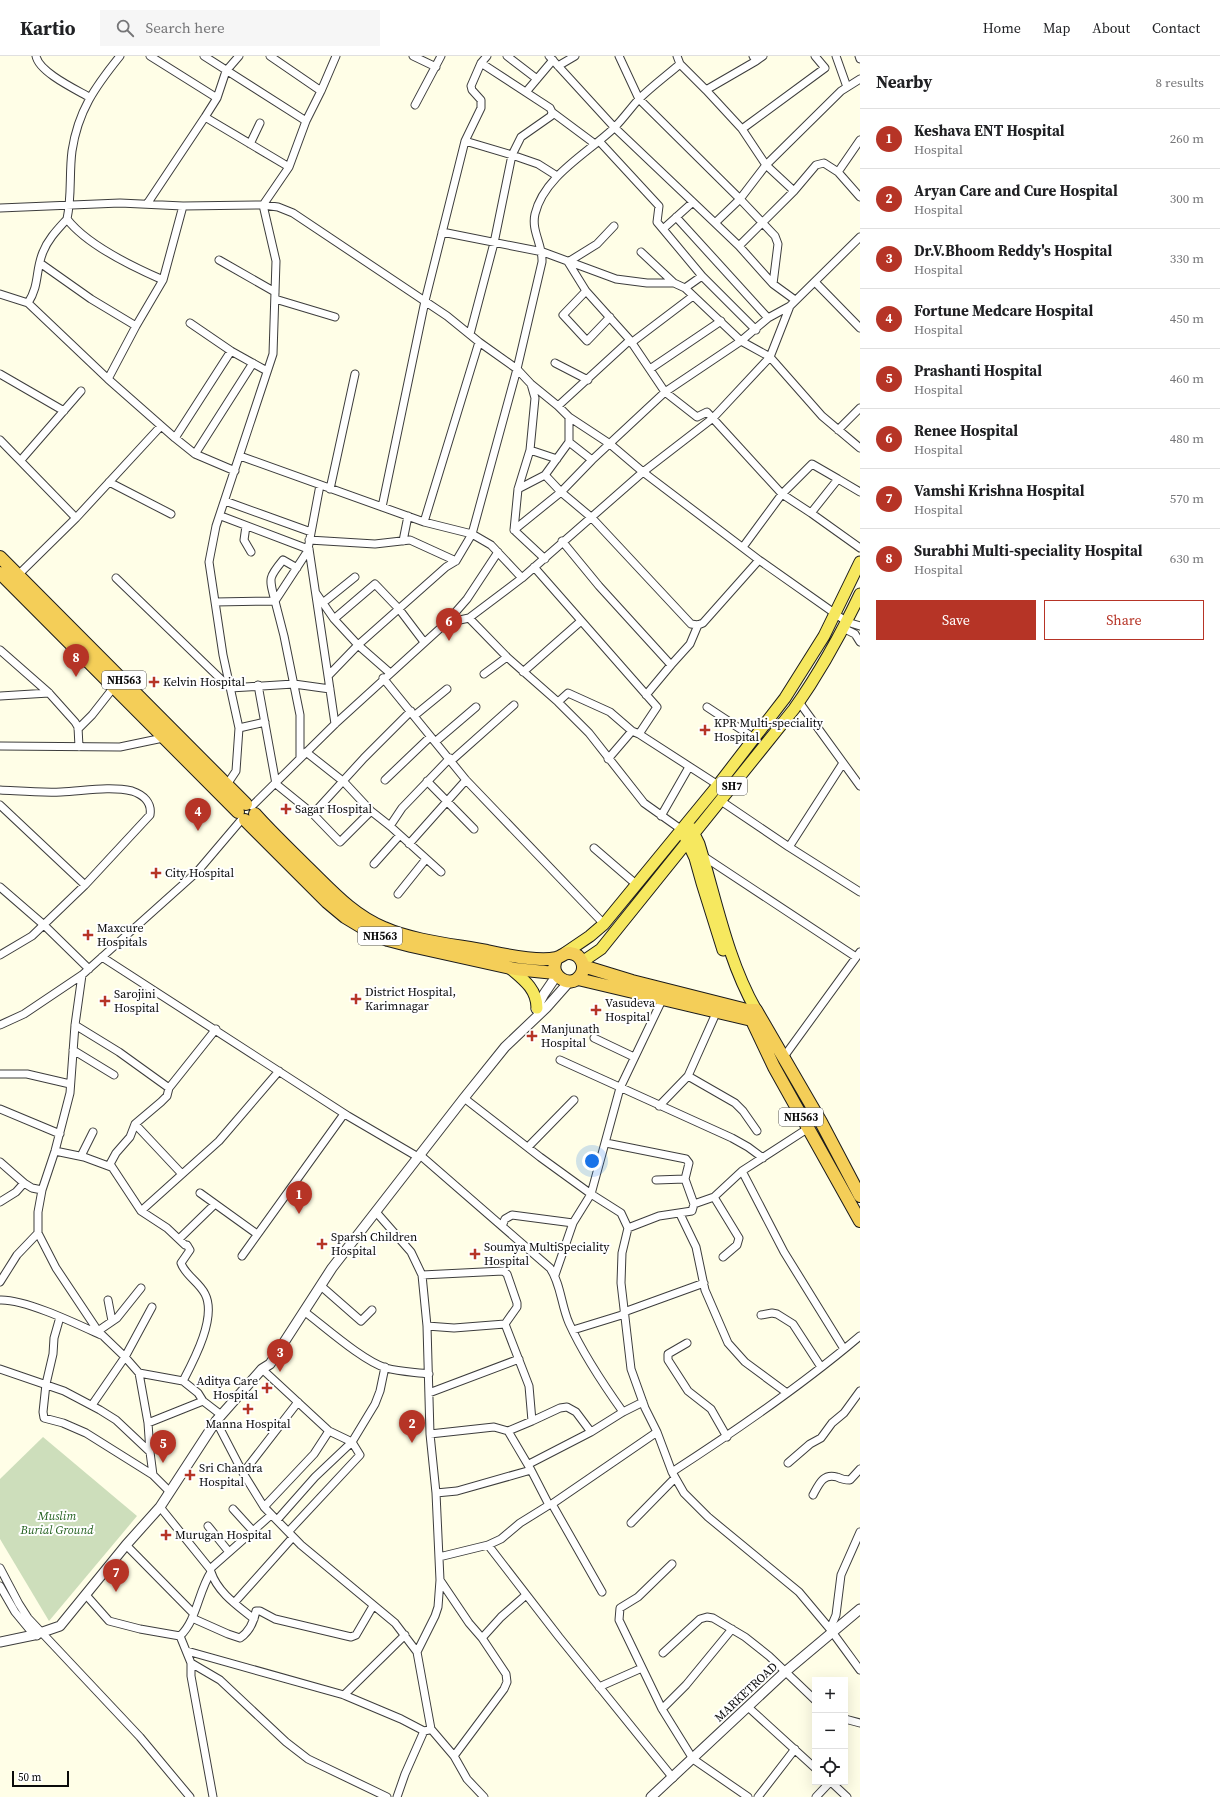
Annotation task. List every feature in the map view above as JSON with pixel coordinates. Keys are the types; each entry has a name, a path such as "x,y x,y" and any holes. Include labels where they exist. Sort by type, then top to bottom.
{"highway":[{"name":"NH563","path":"0,557 14,579 163,738 247,813 339,899 370,922 385,929 416,937 507,955 528,958 575,954 583,964 632,981 754,1015 783,1058 821,1122 860,1196"},
{"name":"NH563","path":"0,573 14,579 228,783 247,813 327,902 345,917 370,932 388,940 411,946 510,968 556,974 563,981 573,980 717,1011 754,1015"},
{"path":"556,974 554,966 561,956"},
{"path":"573,980 580,976 583,964"},
{"name":"NH563","path":"754,1015 808,1129 860,1221"}],"main road":[{"name":"SH7","path":"561,956 590,936 604,924 718,785 754,738 801,675 836,614 860,562"},
{"name":"SH7","path":"583,964 601,949 799,702 819,672 860,594"},
{"path":"684,826 695,832 730,948 749,997 754,1015"},
{"path":"684,826 716,929 736,985 754,1015"},
{"path":"510,968 531,989 537,1000 537,1008"}],"street":[{"path":"36,56 36,60 50,74 89,97"},
{"path":"28,304 37,286 40,263 46,246 67,219 70,205 72,152 78,128 89,97 104,74 119,56"},
{"path":"150,56 217,98"},
{"path":"204,56 306,121"},
{"path":"147,204 206,117 217,98 226,71 239,56"},
{"path":"270,56 322,92"},
{"path":"228,783 236,771 239,728 230,688 209,562 216,526 236,470 273,354 276,261 263,205 289,167 306,121 322,92 336,56"},
{"path":"413,56 436,67"},
{"path":"415,105 441,56"},
{"path":"382,507 425,301 442,232 465,141 482,104 481,100 472,90 471,86 481,64 487,56"},
{"path":"507,56 537,79"},
{"path":"526,92 553,61 575,56"},
{"path":"619,56 639,99 763,222 775,236 778,244 773,284"},
{"path":"677,56 680,64 742,129 766,165 794,191"},
{"path":"706,90 755,58 763,56"},
{"path":"742,129 824,68 815,56"},
{"path":"836,56 847,87"},
{"path":"553,61 614,128 739,246 792,303"},
{"path":"481,64 550,108 552,112 597,143 659,206 657,222 702,276 756,330"},
{"path":"328,676 358,645 456,561 472,534 517,369 542,262 543,252 535,232 535,215 539,204 557,176 614,128 639,99 680,64"},
{"path":"715,223 740,199 766,165 847,87 860,79"},
{"path":"470,334 494,243 512,155 521,137 551,116 552,112"},
{"path":"206,117 289,167"},
{"path":"250,144 260,123"},
{"path":"838,172 860,140"},
{"path":"465,141 538,164 557,176"},
{"path":"739,246 794,191 816,165 821,162 838,172 860,197"},
{"path":"663,229 693,202"},
{"path":"0,208 147,204 182,206 263,205 278,207 304,220 425,301 517,369 531,384 558,406 568,417 610,444 643,472 759,560 836,614 855,634 860,642"},
{"path":"108,379 136,326 163,280 182,206"},
{"path":"676,217 768,318"},
{"path":"67,219 80,232 124,262 163,280"},
{"path":"568,262 597,244 614,226"},
{"path":"442,232 543,252 616,279 647,283 674,283"},
{"path":"514,530 562,492 592,460 665,392 741,342 768,318 792,303 860,236"},
{"path":"641,252 674,283 685,288 721,321 741,342 770,357 822,416 860,448"},
{"path":"219,260 275,296 335,318"},
{"path":"568,262 586,291 630,341 665,392 697,417 707,412 782,494 860,548"},
{"path":"40,263 91,299 136,326"},
{"path":"685,288 702,276"},
{"path":"815,282 860,328"},
{"path":"586,291 563,316 588,341 610,317"},
{"path":"0,294 28,304 108,379 195,454 236,470"},
{"path":"558,406 630,341 692,296"},
{"path":"446,623 469,618 522,578 545,559 562,541 592,518 643,472 713,418 770,357 792,303"},
{"path":"650,370 721,321"},
{"path":"190,323 231,352 267,371"},
{"path":"424,522 479,342"},
{"path":"175,438 231,352"},
{"path":"195,454 253,363"},
{"path":"555,363 588,380"},
{"path":"0,374 64,411"},
{"path":"330,489 355,374"},
{"path":"514,530 518,488 530,450 535,398 531,384"},
{"path":"21,460 81,391"},
{"path":"838,430 860,408"},
{"path":"518,488 545,475 569,442 568,417"},
{"path":"14,579 76,518 161,426"},
{"path":"0,440 76,518"},
{"path":"569,442 592,460"},
{"path":"530,450 556,459"},
{"path":"240,456 424,522 472,534 498,552 522,578"},
{"path":"743,547 782,494 812,464 860,492"},
{"path":"545,475 592,518 691,624 698,625 703,623 759,560"},
{"path":"811,513 838,479"},
{"path":"109,482 171,514"},
{"path":"320,485 308,549 335,724"},
{"path":"225,501 311,532"},
{"path":"220,516 308,549"},
{"path":"403,541 408,516"},
{"path":"246,526 244,540 251,552"},
{"path":"514,530 545,559"},
{"path":"309,540 376,544 410,540 456,561"},
{"path":"562,541 599,586 671,665"},
{"path":"275,600 308,549"},
{"path":"0,1025 24,1014 82,975 197,872 247,813 300,757 383,678 446,623 466,599 498,552"},
{"path":"297,568 283,560 271,574 270,583 284,636 300,715 300,757"},
{"path":"534,567 658,707 608,759"},
{"path":"324,602 355,577"},
{"path":"116,578 230,688"},
{"path":"334,619 375,584 399,609 424,642"},
{"path":"316,593 324,602 334,619 358,645 390,672"},
{"path":"215,602 275,600"},
{"path":"469,618 507,657 558,702 589,733 644,803 661,816 684,826"},
{"path":"523,672 581,621"},
{"path":"646,695 690,644 698,625"},
{"path":"845,625 860,626"},
{"path":"0,650 48,693 75,722 78,729 79,747"},
{"path":"484,674 507,657"},
{"path":"383,678 466,780 604,924"},
{"path":"230,688 258,685 294,684 330,689"},
{"path":"258,685 276,784 313,814 340,842 371,811"},
{"path":"78,729 92,715 114,687"},
{"path":"313,814 344,782 364,758 413,713 447,689"},
{"path":"0,696 48,693"},
{"path":"558,702 568,694 610,712 635,732 718,785"},
{"path":"799,702 860,786"},
{"path":"390,826 402,808 427,781 514,705"},
{"path":"385,780 433,739 476,707"},
{"path":"707,707 754,738"},
{"path":"239,728 265,722"},
{"path":"0,746 120,747 163,738"},
{"path":"306,752 344,782 371,811 441,872"},
{"path":"789,847 843,763"},
{"path":"661,816 689,767"},
{"path":"409,844 466,780"},
{"path":"427,781 474,829"},
{"path":"0,790 59,792 113,789 132,791 142,796 150,805 150,815 85,885 32,936 0,956"},
{"path":"721,801 789,847 860,892"},
{"path":"0,805 85,885"},
{"path":"374,864 400,836"},
{"path":"594,848 637,885"},
{"path":"703,856 858,954 783,1058"},
{"path":"398,894 426,860"},
{"path":"0,887 44,925 89,969"},
{"path":"102,957 280,1071 344,1114 419,1156 502,1226 550,1268 555,1275 568,1322 597,1374 623,1412"},
{"path":"532,1020 544,994 556,974"},
{"path":"82,975 75,1025 70,1093 60,1134 42,1190 38,1212 38,1233 56,1268 100,1333 139,1373 148,1423 153,1476"},
{"path":"0,1642 37,1634 60,1626 126,1545 160,1507 218,1418 262,1369 270,1364 321,1286 464,1098 505,1047 573,980"},
{"path":"555,1275 573,1223 591,1194 620,1088 662,998"},
{"path":"659,1106 688,1076 717,1011"},
{"path":"75,1025 119,1052 169,1088"},
{"path":"111,1167 110,1164 130,1137 135,1124 167,1096 169,1088 216,1030"},
{"path":"594,1038 634,1057"},
{"path":"73,1050 114,1075"},
{"path":"560,1060 732,1138 764,1158"},
{"path":"141,1211 218,1140 280,1071"},
{"path":"0,1074 27,1074 70,1084"},
{"path":"688,1076 735,1103 743,1111 757,1131"},
{"path":"464,1098 591,1194 621,1213 628,1228 622,1253 621,1283 631,1369 673,1475 684,1494 708,1517 799,1592 831,1630 860,1670"},
{"path":"528,1147 574,1100"},
{"path":"0,1109 60,1134"},
{"path":"242,1256 344,1114"},
{"path":"135,1124 181,1173"},
{"path":"694,1204 714,1197 742,1171 808,1129"},
{"path":"81,1156 93,1132"},
{"path":"606,1143 684,1158 689,1162 685,1179 694,1204 692,1211 659,1216 628,1228"},
{"path":"55,1151 81,1156 111,1167 141,1211 167,1228 187,1245 190,1250 181,1263 182,1267 197,1282 206,1295 208,1311 203,1338 198,1353 183,1381"},
{"path":"0,1162 24,1183 32,1188 42,1190"},
{"path":"742,1171 772,1232 844,1349"},
{"path":"656,1180 685,1179"},
{"path":"0,1202 16,1192 24,1183"},
{"path":"200,1193 257,1234"},
{"path":"714,1197 739,1238 737,1245 723,1257"},
{"path":"179,1239 215,1204"},
{"path":"376,1212 411,1252 422,1275 427,1326 430,1434 436,1493 440,1580 438,1607 417,1652"},
{"path":"680,1214 696,1247 705,1290 728,1343 745,1362 786,1393"},
{"path":"502,1226 505,1219 512,1215 573,1223"},
{"path":"0,1282 17,1255 38,1233"},
{"path":"422,1275 503,1271 507,1274 517,1303 517,1307 505,1324"},
{"path":"572,1330 624,1313 704,1283"},
{"path":"321,1286 361,1321 372,1310"},
{"path":"100,1333 125,1309 141,1288"},
{"path":"0,1300 15,1302 60,1317 100,1333"},
{"path":"108,1300 112,1321"},
{"path":"92,1405 126,1358 152,1307"},
{"path":"305,1312 370,1361 385,1368 429,1374"},
{"path":"761,1316 777,1314 793,1324 821,1367"},
{"path":"60,1317 54,1338 53,1354 46,1384 43,1412 44,1418 63,1423 86,1433 153,1476 170,1492"},
{"path":"427,1326 454,1328 505,1324"},
{"path":"505,1324 529,1386 532,1421"},
{"path":"631,1523 673,1475 821,1367 860,1336"},
{"path":"687,1343 672,1351 667,1357 668,1360 688,1391 711,1409 726,1437"},
{"path":"429,1393 519,1359"},
{"path":"180,1636 188,1629 211,1570 252,1531 274,1517 352,1442 375,1404 380,1391 385,1368"},
{"path":"0,1369 46,1384 92,1405 116,1420 150,1452"},
{"path":"234,1603 291,1534 360,1456 352,1442 329,1432 262,1369"},
{"path":"139,1373 183,1381 198,1392 203,1401 218,1418 243,1473 264,1507 301,1545 395,1623 417,1652 427,1730 405,1774 397,1797"},
{"path":"788,1463 810,1444 821,1438 832,1423 844,1413 860,1391"},
{"path":"148,1423 203,1401"},
{"path":"243,1473 298,1402"},
{"path":"436,1493 458,1490 530,1467 623,1412 643,1402"},
{"path":"430,1434 494,1427 508,1431 560,1408 567,1407 576,1412 591,1432"},
{"path":"508,1431 602,1592"},
{"path":"264,1507 314,1454 329,1432"},
{"path":"439,1557 488,1545 501,1539 520,1523 551,1504 657,1432"},
{"path":"813,1494 825,1477 850,1480 860,1469"},
{"path":"160,1507 211,1570 214,1581 234,1603 254,1619"},
{"path":"233,1509 252,1531"},
{"path":"208,1526 229,1552"},
{"path":"831,1630 836,1615 841,1575 860,1532"},
{"path":"126,1545 193,1616 228,1634 240,1638 245,1635 254,1619 256,1611 260,1611 275,1619 351,1637 356,1635 373,1606"},
{"path":"488,1545 599,1687 673,1778"},
{"path":"672,1564 638,1597 620,1608 618,1613 619,1620 662,1709 693,1760 748,1797"},
{"path":"0,1568 37,1634"},
{"path":"440,1580 506,1674 507,1682 504,1689 454,1756"},
{"path":"0,1586 15,1612 37,1634 49,1641 63,1654 140,1737 190,1797"},
{"path":"86,1595 109,1621 140,1629 180,1636"},
{"path":"482,1638 501,1617 526,1595"},
{"name":"MARKETROAD","path":"651,1797 693,1760 831,1630 860,1609"},
{"path":"663,1653 700,1619 713,1618 732,1629 769,1656 812,1697"},
{"path":"662,1709 691,1680 732,1629"},
{"path":"344,1695 405,1635"},
{"path":"180,1636 191,1663 191,1676 213,1797"},
{"path":"187,1651 344,1695 427,1730 454,1756 468,1779 484,1797"},
{"path":"191,1663 220,1680 286,1742 308,1759 387,1797"},
{"path":"599,1687 642,1668"},
{"path":"748,1707 812,1765"},
{"path":"848,1720 860,1723"},
{"path":"758,1797 794,1749"},
{"path":"816,1797 828,1785"},
{"path":"834,1785 847,1797"}],"green space":[{"name":"Muslim Burial Ground","path":"43,1437 137,1516 49,1621 0,1539 0,1479"}],"place":[{"name":"Renee Hospital","path":"449,641"},
{"name":"Surabhi Multi-speciality Hospital","path":"76,677"},
{"name":"Kelvin Hospital","path":"154,682"},
{"name":"KPR Multi-speciality Hospital","path":"705,730"},
{"name":"Sagar Hospital","path":"286,809"},
{"name":"Fortune Medcare Hospital","path":"198,831"},
{"name":"City Hospital","path":"156,873"},
{"name":"Maxcure Hospitals","path":"88,935"},
{"name":"District Hospital, Karimnagar","path":"356,999"},
{"name":"Sarojini Hospital","path":"105,1001"},
{"name":"Vasudeva Hospital","path":"596,1010"},
{"name":"Manjunath Hospital","path":"532,1036"},
{"name":"Keshava ENT Hospital","path":"299,1214"},
{"name":"Sparsh Children Hospital","path":"322,1244"},
{"name":"Soumya MultiSpeciality Hospital","path":"475,1254"},
{"name":"Dr.V.Bhoom Reddy's Hospital","path":"280,1372"},
{"name":"Aditya Care Hospital","path":"267,1388"},
{"name":"Manna Hospital","path":"248,1409"},
{"name":"Aryan Care and Cure Hospital","path":"412,1443"},
{"name":"Prashanti Hospital","path":"163,1463"},
{"name":"Sri Chandra Hospital","path":"190,1475"},
{"name":"Murugan Hospital","path":"166,1535"},
{"name":"Vamshi Krishna Hospital","path":"116,1592"}]}
